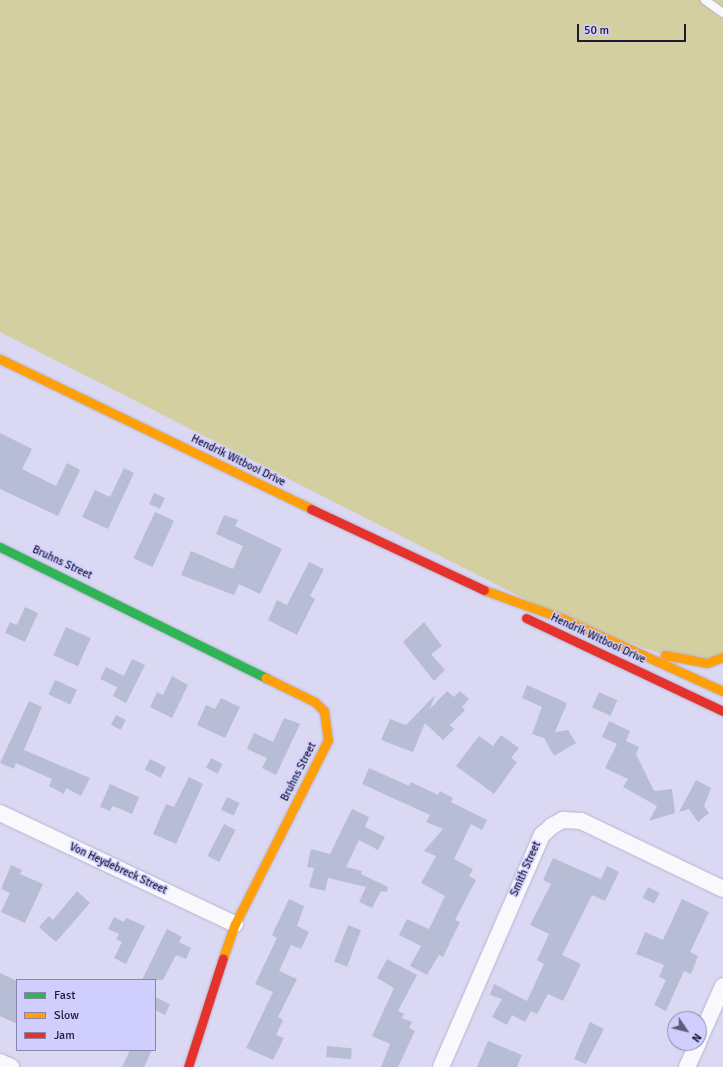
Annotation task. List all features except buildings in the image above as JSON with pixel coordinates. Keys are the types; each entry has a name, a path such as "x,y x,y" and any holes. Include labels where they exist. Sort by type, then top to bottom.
{"main road":[{"name":"Hendrik Witbooi Drive","path":"0,359 467,584 549,630 720,710"},
{"name":"Bruhns Street","path":"0,547 315,702 324,711 328,740 235,924 198,1030 188,1067"},
{"name":"Hendrik Witbooi Drive","path":"467,584 564,620 723,692"},
{"path":"564,620 675,658 707,663 723,656"}],"street":[{"name":"Von Heydebreck Street","path":"0,813 235,924"},
{"name":"Smith Street","path":"441,1067 542,836 552,826 563,820 581,821 723,889"},
{"path":"707,1022 723,986"},
{"path":"687,1067 694,1051"},
{"path":"0,1062 11,1067"}],"lane":[{"path":"705,0 723,13"},
{"path":"720,710 723,692"}],"shaded area":[{"path":"0,0 723,0 723,657 675,659 564,619 0,332"}],"traffic: fast":[{"path":"0,547 266,678"}],"traffic: slow":[{"path":"0,359 311,509"},
{"path":"484,590 564,619 723,691"},
{"path":"665,655 707,663 723,657"},
{"path":"223,958 235,924 328,740 324,711 315,702 266,678"}],"traffic: jam":[{"path":"311,509 484,590"},
{"path":"526,618 723,711"},
{"path":"188,1067 223,958"}]}
